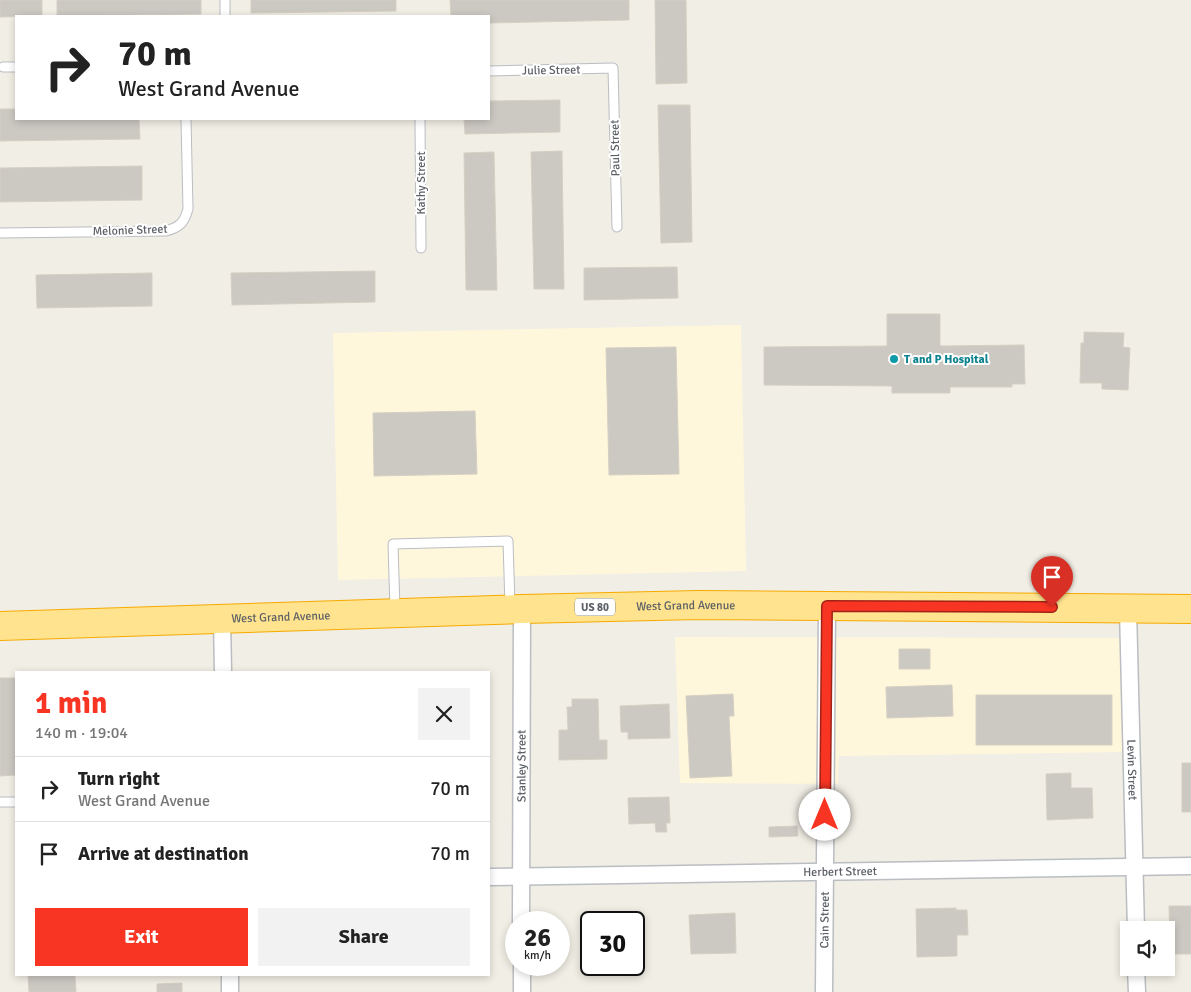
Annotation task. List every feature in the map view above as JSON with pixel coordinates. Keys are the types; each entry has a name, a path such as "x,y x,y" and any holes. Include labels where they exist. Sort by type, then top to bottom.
{"highway":[{"name":"West Grand Avenue","path":"0,626 516,609 708,605 1191,610"}],"street":[{"name":"Cain Street","path":"824,992 827,606"},
{"name":"Stanley Street","path":"516,609 521,911"},
{"name":"Levin Street","path":"1128,609 1136,921"},
{"path":"222,619 223,671"},
{"name":"Herbert Street","path":"490,877 1191,866"},
{"path":"230,976 230,992"},
{"path":"522,976 522,992"},
{"path":"1136,976 1137,992"}],"lane":[{"path":"225,0 225,15"},
{"path":"3,67 15,67"},
{"name":"Julie Street","path":"490,71 613,68"},
{"name":"Paul Street","path":"613,68 617,227"},
{"name":"Melonie Street","path":"0,233 166,231 177,228 185,221 188,208 186,120"},
{"name":"Kathy Street","path":"420,120 421,248"},
{"path":"396,613 392,544 508,541 516,609"},
{"path":"0,802 15,802"}],"shaded area":[{"path":"741,325 746,571 338,580 333,333"},
{"path":"675,637 1124,638 1126,752 839,756 838,784 680,783"}],"building":[{"path":"0,0 42,0 42,15 0,17"},
{"path":"57,0 201,0 201,14 57,15"},
{"path":"251,0 396,0 396,11 251,13"},
{"path":"450,0 629,0 629,20 490,23 490,15 451,15"},
{"path":"655,0 686,0 687,83 656,84"},
{"path":"560,100 560,132 465,134 464,120 490,120 490,101"},
{"path":"658,105 690,105 692,242 661,243"},
{"path":"0,109 15,109 15,120 139,120 140,139 0,141"},
{"path":"562,151 564,289 534,289 531,152"},
{"path":"494,152 497,290 466,290 464,153"},
{"path":"142,166 142,200 0,202 0,168"},
{"path":"677,267 678,298 584,300 584,268"},
{"path":"375,271 375,302 232,305 231,273"},
{"path":"152,273 152,306 37,308 36,275"},
{"name":"T and P Hospital","path":"887,314 940,314 940,346 1024,345 1025,384 1012,384 1012,387 950,387 950,393 892,393 892,386 764,385 764,347 887,346"},
{"path":"1084,332 1124,333 1123,347 1130,348 1128,390 1102,389 1102,383 1080,383 1081,343 1084,343"},
{"path":"676,347 679,474 609,475 606,348"},
{"path":"475,411 477,474 374,476 373,413"},
{"path":"899,649 930,649 930,669 899,669"},
{"path":"0,678 15,678 15,775 0,776"},
{"path":"952,685 953,716 887,718 886,687"},
{"path":"733,694 734,716 729,716 732,776 690,778 686,696"},
{"path":"976,695 1112,695 1112,745 976,745"},
{"path":"572,699 598,699 599,740 607,740 607,759 559,760 559,730 568,730 567,707 572,707"},
{"path":"669,704 670,738 628,739 628,732 621,732 620,706"},
{"path":"1182,763 1191,763 1191,812 1182,812"},
{"path":"1071,773 1071,788 1092,788 1093,818 1047,820 1046,774"},
{"path":"669,797 670,823 666,823 667,832 656,832 655,823 629,824 628,798"},
{"path":"797,826 798,836 769,837 769,827"},
{"path":"1169,906 1191,906 1191,954 1175,954 1175,921 1169,921"},
{"path":"956,908 956,910 967,910 968,935 957,935 957,956 917,957 916,909"},
{"path":"735,913 736,953 691,954 689,915"},
{"path":"28,976 75,976 76,992 29,992"},
{"path":"182,983 182,992 157,992 157,984"}],"place":[{"name":"T and P Hospital","path":"894,359"}],"route":[{"path":"825,815 827,606 1052,607"}]}
